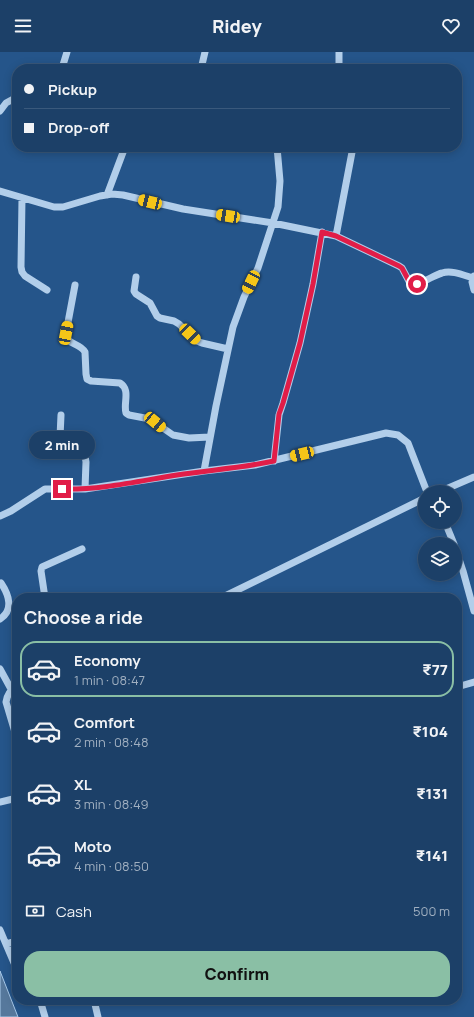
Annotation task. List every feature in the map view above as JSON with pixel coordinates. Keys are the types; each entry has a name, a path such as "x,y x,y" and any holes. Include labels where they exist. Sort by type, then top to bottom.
{"street":[{"path":"64,64 67,52"},
{"path":"202,64 205,52"},
{"path":"339,64 340,52"},
{"path":"0,111 6,103 12,100"},
{"path":"107,195 123,152"},
{"path":"204,471 233,327 244,297 258,268 278,207 279,188 277,152"},
{"path":"336,236 352,152"},
{"path":"0,191 54,207 63,207 107,195 123,195 184,209 322,232 336,236 399,266 402,268 410,283 417,284 443,273 456,273 473,277 472,282 474,290"},
{"path":"22,198 21,267 25,276 47,290"},
{"path":"274,461 279,414 300,343 313,284 322,232"},
{"path":"136,276 134,291 150,304 157,316 179,324 202,344 228,349"},
{"path":"76,285 66,333 69,341 79,346 85,352 87,379 91,381 120,383 124,386 126,389 125,409 126,413 129,415 150,419 173,435 189,438 210,437"},
{"path":"61,415 60,437 62,442 85,456 85,490"},
{"path":"0,516 11,512 45,490 85,490 204,471 255,465 386,433 398,435 408,443 424,485"},
{"path":"455,485 474,477"},
{"path":"231,593 418,501"},
{"path":"44,593 41,571 42,567 82,549"},
{"path":"462,567 474,612"},
{"path":"0,619 5,615 8,608 9,598 8,593 1,583"},
{"path":"0,668 12,685"},
{"path":"462,686 474,682"},
{"path":"12,691 7,697 6,702 12,722"},
{"path":"0,802 12,799"},
{"path":"0,930 12,958"},
{"path":"6,944 12,942"},
{"path":"41,1005 45,1017"},
{"path":"95,1005 98,1017"}],"water":[{"path":"0,971 12,1005 18,1017 0,1017"}],"route":[{"path":"62,489 85,490 274,461 279,414 300,343 313,284 322,232 336,236 399,266 402,268 407,280 410,283 417,284"}]}
